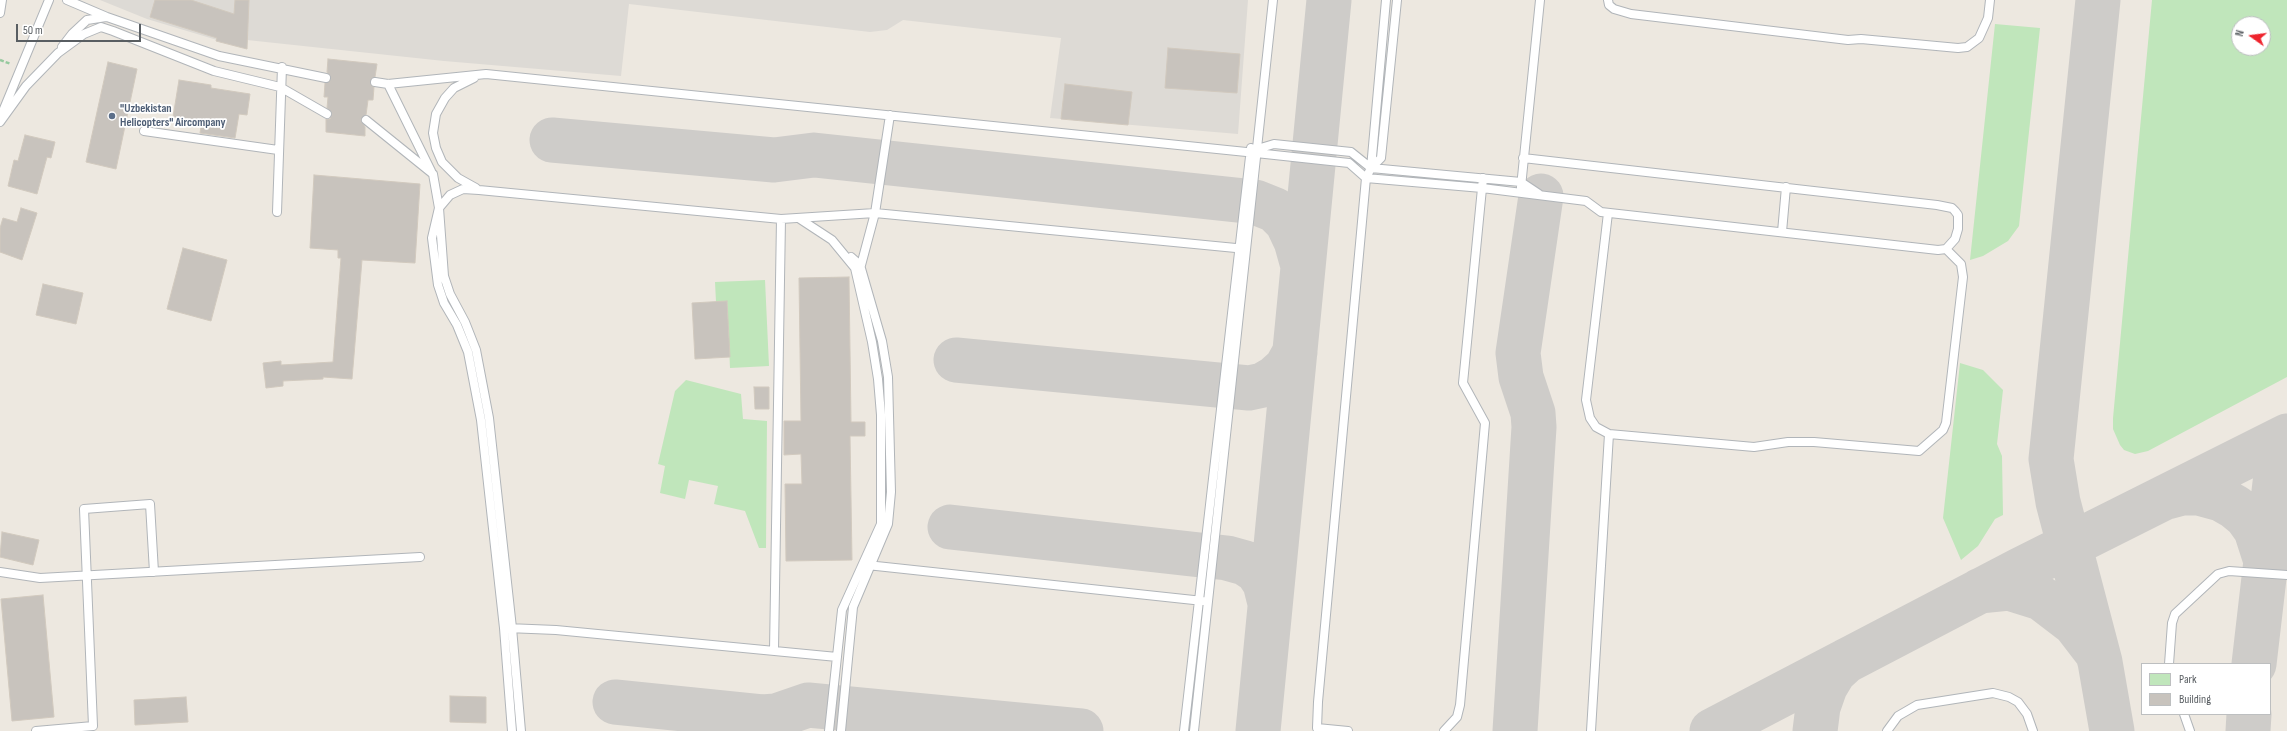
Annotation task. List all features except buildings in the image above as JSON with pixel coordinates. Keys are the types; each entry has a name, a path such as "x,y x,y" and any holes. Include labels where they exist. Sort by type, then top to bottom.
{"lane":[{"path":"0,13 2,0"},
{"path":"0,119 49,0"},
{"path":"67,0 107,17 219,56 282,67 326,78"},
{"path":"1184,731 1254,151 1259,133 1273,0"},
{"path":"1371,168 1386,0"},
{"path":"1348,731 1316,729 1366,178 1371,168 1381,158 1397,0"},
{"path":"1520,194 1540,0"},
{"path":"1608,0 1609,5 1614,9 1631,14 1848,40 1861,39 1958,48 1967,47 1980,38 1988,18 1990,0"},
{"path":"0,122 26,86 58,53 72,34 87,20 107,17"},
{"path":"58,53 88,31 103,27 214,71 280,87 327,114"},
{"path":"277,212 280,87 282,67"},
{"path":"486,74 462,83 451,90 438,110 433,133 432,174 439,208 444,276 450,294 465,322 476,350 489,418 508,628 521,731"},
{"path":"374,82 388,84 486,74 1254,151 1349,163 1366,178 1482,188 1586,202 1601,212 1608,213 1946,249 1961,264 1962,271 1946,423 1943,430 1919,451 1814,442 1788,442 1754,447 1609,434 1596,427 1590,418 1586,400 1608,213"},
{"path":"388,84 432,174"},
{"path":"859,288 860,265 875,213 890,115"},
{"path":"366,120 432,174"},
{"path":"144,131 278,150"},
{"path":"433,133 437,153 445,167 458,178 479,190"},
{"path":"1254,151 1274,144 1351,152 1371,168 1521,182 1541,196"},
{"path":"1523,158 1952,208 1958,215 1958,229 1955,239 1946,249"},
{"path":"1444,731 1457,717 1460,705 1485,423 1463,383 1483,178"},
{"path":"1782,232 1786,188"},
{"path":"439,208 444,200 455,192 463,189 781,219 800,219 875,213 1242,249"},
{"path":"774,650 781,219"},
{"path":"800,219 832,240 860,265 882,341 888,377 890,412 890,492 888,524 842,610 829,731"},
{"path":"832,240 855,268 878,379 881,423 881,524 853,607 841,731"},
{"path":"1194,731 1242,249"},
{"path":"1591,731 1609,434"},
{"path":"36,731 93,726 84,509 150,504 154,572"},
{"path":"0,572 40,578 420,557"},
{"path":"866,565 1208,601"},
{"path":"2169,663 2172,623 2175,614 2218,574 2229,571 2287,575"},
{"path":"508,628 556,630 837,657"},
{"path":"508,628 512,731"},
{"path":"1887,731 1898,716 1917,704 1994,693 2008,697 2021,706 2029,719 2033,731"},
{"path":"2184,715 2190,731"}],"shaded area":[{"path":"100,0 1248,0 1238,134 1050,118 1061,38 903,20 887,30 870,32 629,4 621,76 444,61 247,40 247,49 147,19"}],"green space":[{"path":"2152,0 2287,0 2287,377 2148,451 2135,454 2124,450 2120,445 2113,429"},
{"path":"1995,24 2040,28 2019,226 2008,241 1983,256 1970,260"},
{"path":"765,280 769,366 730,368 727,302 716,302 715,282"},
{"path":"1960,363 1983,370 2003,390 1997,444 2002,456 2003,515 1995,519 1978,546 1961,560 1943,518"},
{"path":"686,380 741,394 743,419 767,421 766,548 759,548 745,511 714,504 718,486 689,480 685,499 660,493 665,466 658,464 675,391"}],"taxiway":[{"path":"1258,731 1329,0"},
{"path":"2098,0 2051,459 2058,502 2100,662 2112,731"},
{"path":"552,140 774,160 814,155 1255,202 1275,210 1287,222 1296,241 1303,266"},
{"path":"1515,731 1534,427 1533,413 1521,377 1518,353 1541,196"},
{"path":"956,360 1249,388 1263,385 1275,378 1286,368 1295,352"},
{"path":"1712,731 2020,570 2287,436"},
{"path":"2254,663 2275,483 2281,458 2287,448"},
{"path":"2167,497 2182,493 2199,493 2221,499 2235,507 2246,516 2256,530 2265,558"},
{"path":"950,527 1227,558 1245,563 1257,571 1265,583 1270,603"},
{"path":"1979,591 2009,588 2041,598 2075,624 2095,650"},
{"path":"1815,731 1818,707 1825,687 1834,672 1847,660"},
{"path":"615,702 762,717 776,716 808,705 1081,731"},
{"path":"2248,731 2249,715"}],"place":[{"name":"\"Uzbekistan Helicopters\" Aircompany","path":"112,116"}]}
